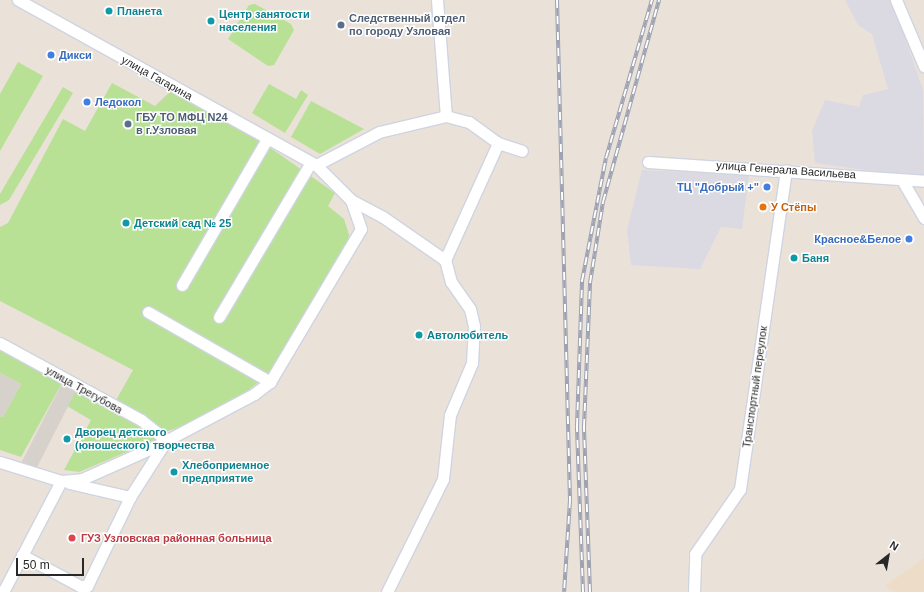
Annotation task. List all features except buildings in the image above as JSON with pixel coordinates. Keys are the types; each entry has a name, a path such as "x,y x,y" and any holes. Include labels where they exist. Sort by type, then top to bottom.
{"street":[{"name":"улица Гагарина","path":"18,0 313,165 352,200"},
{"path":"437,0 446,116"},
{"path":"896,0 924,66"},
{"path":"219,317 313,165 379,132 446,116 469,122 498,143 522,151"},
{"path":"182,286 267,139"},
{"path":"386,592 444,479 450,416 472,363 474,326 470,309 451,282 445,260 498,143"},
{"name":"улица Генерала Васильева","path":"648,162 786,170 924,181"},
{"name":"Транспортный переулок","path":"694,592 695,554 740,489 786,170"},
{"path":"902,180 924,218"},
{"path":"352,200 383,217 445,260"},
{"path":"61,481 82,479 167,440 222,413 270,382 361,229 352,200"},
{"path":"148,312 270,382"},
{"name":"улица Трегубова","path":"0,343 141,420 167,440"},
{"path":"22,555 84,588 124,516 130,496 167,440"},
{"path":"0,462 61,481 130,496"},
{"path":"3,592 61,481"}],"shaded area":[{"path":"845,0 892,0 923,90 924,178 815,163 812,131 825,100 859,107 863,95 888,89 872,34 858,25"},
{"path":"642,170 749,175 742,229 721,227 700,269 631,265 627,230"},
{"path":"0,373 21,384 3,417 0,416"},
{"path":"63,381 77,388 33,476 19,468"},
{"path":"924,558 924,592 895,592 885,586"}],"green space":[{"path":"255,4 291,24 294,30 274,65 268,66 228,39 249,5"},
{"path":"18,62 43,76 0,151 0,94"},
{"path":"112,83 155,106 171,91 259,140 335,193 328,206 344,219 349,235 347,245 269,374 242,395 192,423 165,432 115,402 133,370 0,301 0,227 8,223 63,119 85,131"},
{"path":"269,84 296,99 301,90 308,95 285,133 252,113"},
{"path":"63,87 73,93 9,200 0,205 0,194"},
{"path":"311,101 364,129 320,154 291,137"},
{"path":"0,347 63,381 21,457 0,450 0,416 3,417 21,384 0,373"},
{"path":"77,388 162,437 79,472 64,470 91,420 67,406"}],"railway":[{"path":"557,0 570,500 564,592"},
{"path":"583,592 577,426 582,281 606,158 652,0"},
{"path":"590,592 584,427 590,283 603,202 659,0"}],"place":[{"name":"Планета","path":"109,11"},
{"name":"Центр занятости населения","path":"211,21"},
{"name":"Следственный отдел по городу Узловая","path":"341,25"},
{"name":"Дикси","path":"51,55"},
{"name":"Ледокол","path":"87,102"},
{"name":"ГБУ ТО МФЦ N24 в г.Узловая","path":"128,124"},
{"name":"ТЦ \"Добрый +\"","path":"767,187"},
{"name":"У Стёпы","path":"763,207"},
{"name":"Детский сад № 25","path":"126,223"},
{"name":"Красное&Белое","path":"909,239"},
{"name":"Баня","path":"794,258"},
{"name":"Автолюбитель","path":"419,335"},
{"name":"Дворец детского (юношеского) творчества","path":"67,439"},
{"name":"Хлебоприемное предприятие","path":"174,472"},
{"name":"ГУЗ Узловская районная больница","path":"72,538"}]}
